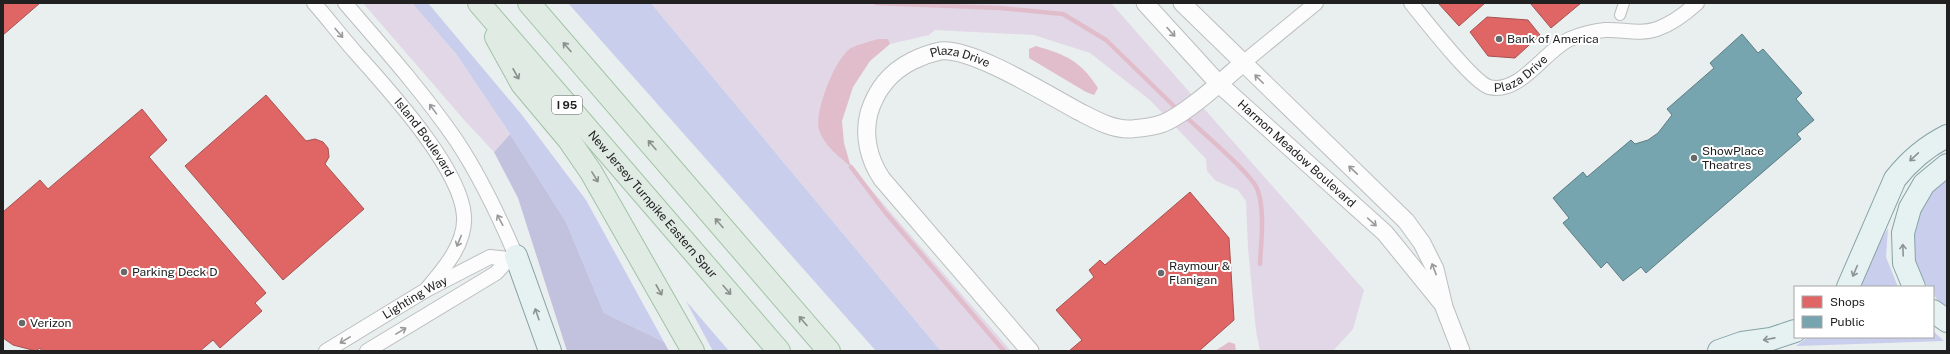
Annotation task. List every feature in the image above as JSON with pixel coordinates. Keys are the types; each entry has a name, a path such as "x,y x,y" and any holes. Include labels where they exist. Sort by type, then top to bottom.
{"highway":[{"path":"478,3 522,84 569,140 595,177 693,351"},
{"name":"New Jersey Turnpike Eastern Spur","path":"478,3 779,351"},
{"path":"530,3 829,351"}],"main road":[{"path":"1848,286 1895,179 1906,165 1919,153 1947,136"},
{"path":"1914,286 1904,263 1902,233 1910,208 1924,184 1947,165"},
{"path":"512,258 550,351"},
{"path":"1934,312 1947,321"},
{"path":"1719,351 1742,343 1771,339 1794,331"}],"street":[{"name":"Island Boulevard","path":"314,3 408,112 443,165 462,203 465,218 455,251 426,290"},
{"name":"Island Boulevard","path":"345,3 425,99 456,140 504,227 512,258"},
{"name":"Harmon Meadow Boulevard","path":"1145,3 1218,84 1385,234 1444,307"},
{"name":"Harmon Meadow Boulevard","path":"1182,3 1406,222 1422,244 1435,269 1444,307 1461,351"},
{"name":"Plaza Drive","path":"1030,351 882,179 874,167 868,151 868,121 874,99 882,85 896,71 919,58 940,51 967,54 996,67 1092,118 1117,128 1130,129 1161,124 1175,118 1316,3"},
{"name":"Plaza Drive","path":"1411,3 1451,51 1481,83 1497,88 1513,84 1568,40 1587,32 1633,32 1656,30 1673,21 1697,3"},
{"path":"1620,15 1624,3"},
{"name":"Lighting Way","path":"326,351 426,290 490,257 512,258"},
{"name":"Lighting Way","path":"368,351 496,273 512,258"}],"shaded area":[{"path":"363,3 412,3 456,54 510,134 494,152 466,122"},
{"path":"412,3 428,3 522,115 586,200 664,342 604,313 566,222 510,134 456,54"},
{"path":"568,3 651,3 941,351 876,351"},
{"path":"651,3 1111,3 1364,290 1353,329 1333,351 1260,351 1256,331 1248,247 1246,201 1238,190 1216,181 1207,171 1206,159 1150,100 1090,53 1034,35 935,30 929,35 890,44 888,39 843,56 840,158 854,170 1011,351 941,351"},
{"path":"878,39 888,39 890,44 870,61 853,87 842,121 844,143 851,167 824,141 819,130 818,122 820,111 827,86 839,62 845,54 851,48"},
{"path":"1036,46 1064,56 1079,65 1098,88 1094,95 1086,92 1029,58 1029,49"},
{"path":"510,134 566,222 604,313 664,342 669,351 567,351 518,198 494,152"},
{"path":"1947,181 1947,306 1937,299 1934,294 1934,286 1927,286 1913,264 1911,226 1936,187"},
{"path":"1888,228 1886,257 1898,286 1856,286"},
{"path":"686,301 729,351 713,351"},
{"path":"1934,332 1944,341 1796,346 1807,338 1934,338"},
{"path":"1229,342 1235,344 1236,351 1215,351"}],"building: Shops":[{"path":"3,3 40,3 3,35"},
{"path":"1438,3 1485,3 1459,26"},
{"path":"1530,3 1581,3 1551,28"},
{"path":"1487,17 1528,20 1540,35 1515,58 1488,56 1470,32"},
{"path":"266,95 306,141 315,139 323,142 328,148 329,157 325,164 364,209 283,280 185,166"},
{"path":"142,109 167,140 149,157 266,293 255,303 262,311 220,348 213,340 200,351 42,351 40,348 36,351 13,345 3,338 3,212 40,180 48,189"},
{"name":"Raymour & Flanigan","path":"1190,192 1229,238 1234,320 1199,351 1069,351 1082,340 1056,310 1094,277 1089,270 1100,260 1105,265"}],"building: Public":[{"name":"ShowPlace Theatres","path":"1742,34 1758,53 1763,49 1802,93 1796,99 1814,120 1797,134 1801,139 1646,273 1641,267 1623,281 1607,262 1601,268 1563,223 1569,218 1553,198 1583,172 1587,177 1631,140 1635,144 1648,140 1658,133 1672,115 1667,109 1714,68 1710,63"}],"waterway":[{"path":"876,3 1000,8 1063,14 1106,40 1178,110"},
{"path":"1184,115 1247,174 1258,191 1262,218 1260,264"},
{"path":"851,167 885,212 1004,351"}],"place":[{"name":"Bank of America","path":"1499,39"},
{"name":"ShowPlace Theatres","path":"1694,158"},
{"name":"Parking Deck D","path":"124,272"},
{"name":"Raymour & Flanigan","path":"1161,273"},
{"name":"Verizon","path":"22,323"}]}
